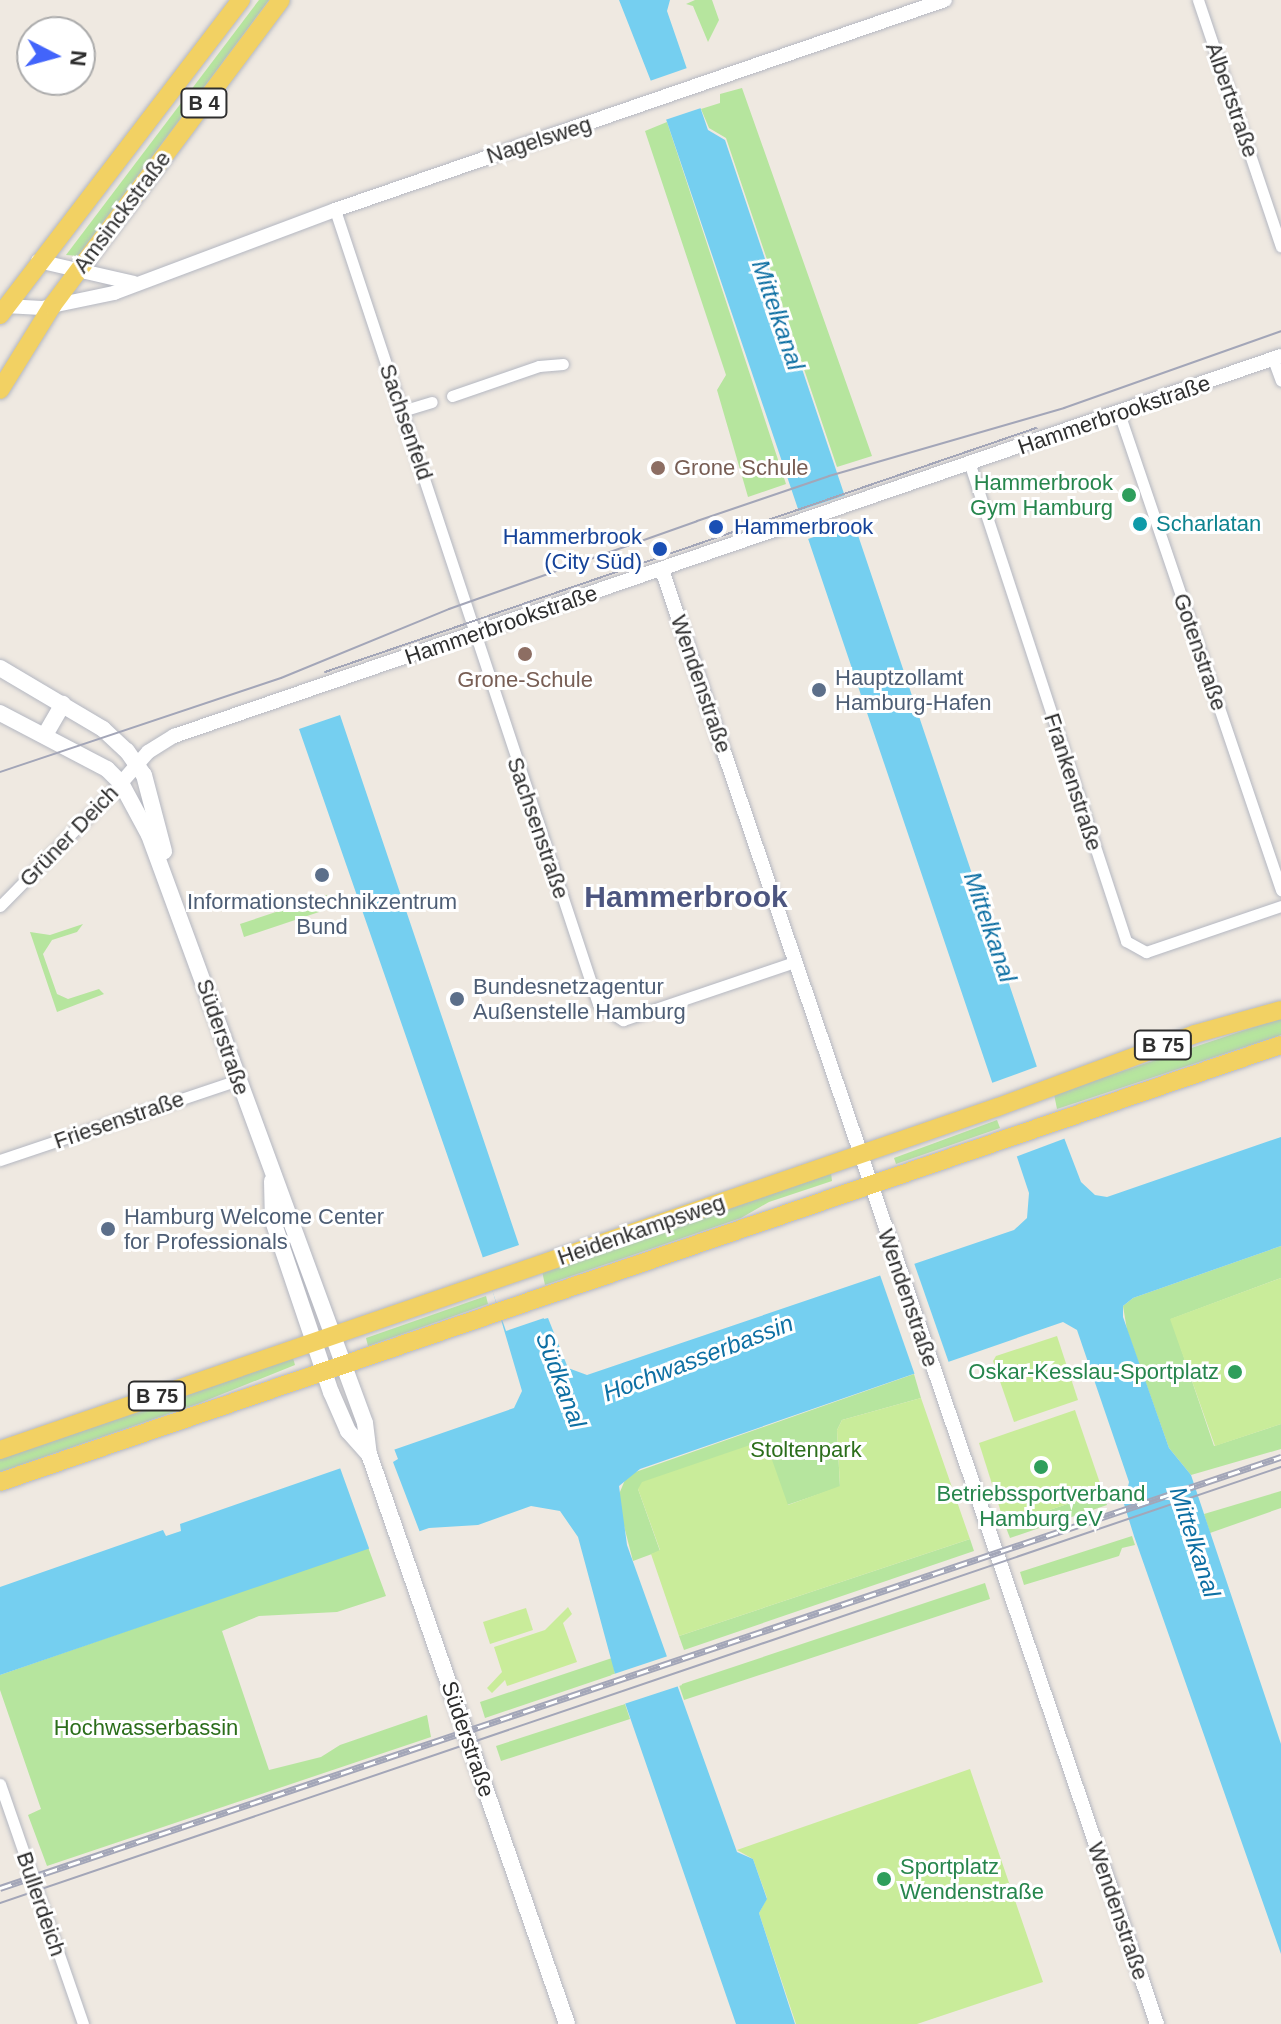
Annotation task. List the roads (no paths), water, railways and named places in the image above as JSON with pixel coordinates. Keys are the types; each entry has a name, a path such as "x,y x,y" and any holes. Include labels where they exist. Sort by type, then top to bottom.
{"main road":[{"name":"Amsinckstraße","path":"3,311 38,261 241,0"},
{"name":"Amsinckstraße","path":"0,390 52,306 281,0"},
{"name":"Süderstraße","path":"0,668 116,739 137,763 151,792 175,899"},
{"path":"45,735 63,704"},
{"name":"Süderstraße","path":"0,713 85,754 121,783 175,899 271,1174 365,1423 369,1454 567,2024"},
{"name":"Heidenkampsweg","path":"0,1450 860,1155 998,1107 1047,1086 1281,1010"},
{"name":"Heidenkampsweg","path":"0,1482 1059,1118 1281,1045"},
{"name":"Süderstraße","path":"271,1174 273,1221 323,1371 348,1431 369,1454"}],"street":[{"name":"Nagelsweg","path":"3,311 104,296 335,210 945,0"},
{"name":"Albertstraße","path":"1198,0 1281,246"},
{"name":"Sachsenfeld","path":"335,210 472,634"},
{"path":"38,261 134,283"},
{"path":"1277,358 1281,381"},
{"name":"Hammerbrookstraße","path":"137,763 174,736 1277,358"},
{"path":"452,396 539,366 563,364"},
{"path":"402,411 432,402"},
{"name":"Gotenstraße","path":"1119,413 1281,890"},
{"name":"Frankenstraße","path":"970,465 1126,941 1146,952 1281,906"},
{"name":"Wendenstraße","path":"662,570 897,1269 1157,2024"},
{"name":"Sachsenstraße","path":"472,634 598,1004 623,1020 794,962"},
{"name":"Grüner Deich","path":"0,906 137,763"},
{"name":"Friesenstraße","path":"0,1160 238,1080"},
{"name":"Bullerdeich","path":"0,1784 83,2024"}],"water":[{"path":"619,0 670,0 667,11 708,130 725,140 1037,1067 1081,1182 1095,1195 1107,1197 1281,1137 1281,1246 1133,1298 1123,1306 1123,1317 1169,1448 1191,1475 1281,1744 1281,1954 1134,1536 1124,1504 1129,1482 1077,1330 1063,1322 640,1469 619,1486 627,1545 737,1852 753,1859 767,1899 759,1913 795,2024 736,2024 615,1674 578,1537 560,1511 531,1506 478,1525 429,1528 0,1675 0,1587 163,1530 166,1536 181,1531 180,1524 514,1408 522,1391 482,1255 299,729 340,715 544,1319 548,1318 568,1368 587,1375 1014,1230 1027,1218 1029,1193 992,1082 667,122"}],"tram line":[{"path":"0,772 281,678 449,609 697,521 829,476 1064,408 1281,331"},
{"path":"325,672 1036,428"},
{"path":"0,1903 1281,1467"}],"railway":[{"path":"0,1888 1281,1457"}],"place":[{"name":"Grone Schule","path":"658,468"},
{"name":"Hammerbrook Gym Hamburg","path":"1129,495"},
{"name":"Scharlatan","path":"1140,524"},
{"name":"Hammerbrook","path":"716,527"},
{"name":"Hammerbrook (City Süd)","path":"660,549"},
{"name":"Grone-Schule","path":"525,654"},
{"name":"Hauptzollamt Hamburg-Hafen","path":"819,690"},
{"name":"Informationstechnikzentrum Bund","path":"322,875"},
{"name":"Bundesnetzagentur Außenstelle Hamburg","path":"457,999"},
{"name":"Hamburg Welcome Center for Professionals","path":"108,1229"},
{"name":"Oskar-Kesslau-Sportplatz","path":"1235,1372"},
{"name":"Betriebssportverband Hamburg eV","path":"1041,1467"},
{"name":"Sportplatz Wendenstraße","path":"884,1879"}],"district":[{"name":"Hammerbrook","path":"686,897"}],"water label":[{"name":"Mittelkanal","path":"778,315"},
{"name":"Mittelkanal","path":"990,927"},
{"name":"Hochwasserbassin","path":"698,1358"},
{"name":"Südkanal","path":"561,1380"},
{"name":"Mittelkanal","path":"1195,1542"}],"park label":[{"name":"Stoltenpark","path":"806,1450"},
{"name":"Hochwasserbassin","path":"146,1728"}]}
